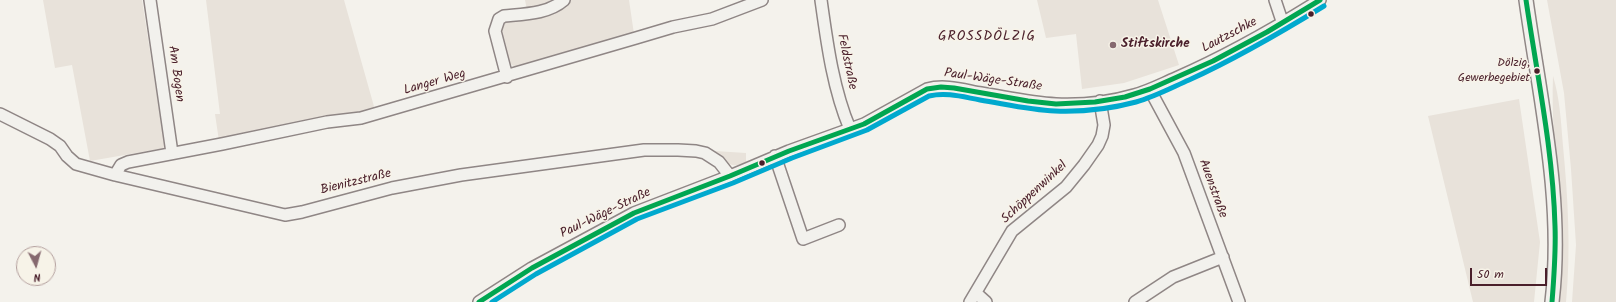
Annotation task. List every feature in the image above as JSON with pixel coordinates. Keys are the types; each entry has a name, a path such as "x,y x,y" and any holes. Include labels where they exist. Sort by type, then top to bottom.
{"street":[{"name":"Am Bogen","path":"150,0 172,153"},
{"path":"507,76 495,31 499,19 504,16 544,10 560,4 564,0"},
{"name":"Langer Weg","path":"115,175 121,165 128,162 229,143 327,122 361,118 673,27 712,19 762,0"},
{"name":"Feldstraße","path":"821,0 828,51 845,117 850,129"},
{"path":"1275,0 1282,24"},
{"name":"Lautzschke","path":"1150,90 1216,60 1282,24 1320,0"},
{"path":"1526,0 1548,146 1553,196 1556,257 1552,302"},
{"name":"Paul-Wäge-Straße","path":"479,302 532,268 620,220 658,203 730,176 775,156 850,129 884,113 927,89 934,87 950,88 1042,103 1074,104 1134,95 1150,90"},
{"name":"Auenstraße","path":"1150,90 1184,153 1223,257 1236,301"},
{"name":"Schöppenwinkel","path":"973,297 1012,231 1066,187 1098,145 1102,136 1104,125 1100,101"},
{"name":"Bienitzstraße","path":"0,114 50,139 60,146 67,156 76,164 115,175 285,215 302,212 392,188 461,175 644,150 678,150 705,153 719,162 730,176"},
{"path":"775,156 803,239 839,225"},
{"path":"1135,302 1173,277 1223,257"},
{"path":"973,297 986,302"}],"shaded area":[{"path":"43,0 142,0 165,148 90,161 72,65 55,68"},
{"path":"206,0 344,0 375,110 219,141 215,114 220,114"},
{"path":"525,0 560,0 527,10"},
{"path":"569,0 629,0 634,34 516,67 510,64 506,58 500,31 507,21 527,17"},
{"path":"1037,0 1158,0 1179,65 1124,83 1082,89 1076,34 1046,38"},
{"path":"1547,0 1616,0 1616,302 1572,302 1576,245 1571,169 1564,93"},
{"path":"1553,76 1560,111 1565,166 1569,244 1566,302 1559,302 1561,245 1554,133"},
{"path":"1519,99 1540,242 1534,302 1473,302 1428,116"},
{"path":"715,151 746,153 746,162 736,165 729,164 714,153"}],"transit line":[{"path":"479,302 532,268 634,213 730,176 789,151 864,124 927,89 941,87 954,88 1028,101 1056,104 1095,102 1125,97 1150,89 1213,61 1267,32 1320,0"},
{"path":"1526,0 1548,141 1554,198 1555,245 1552,302"},
{"path":"492,302 536,274 637,219 867,130 929,96 955,95 1027,108 1055,111 1096,110 1126,104 1156,95 1206,72 1291,26 1324,6"}],"place":[{"name":"Stiftskirche","path":"1113,45"},
{"name":"Dölzig, Gewerbegebiet","path":"1537,71"}],"district":[{"name":"GROSSDÖLZIG","path":"987,38"}]}
